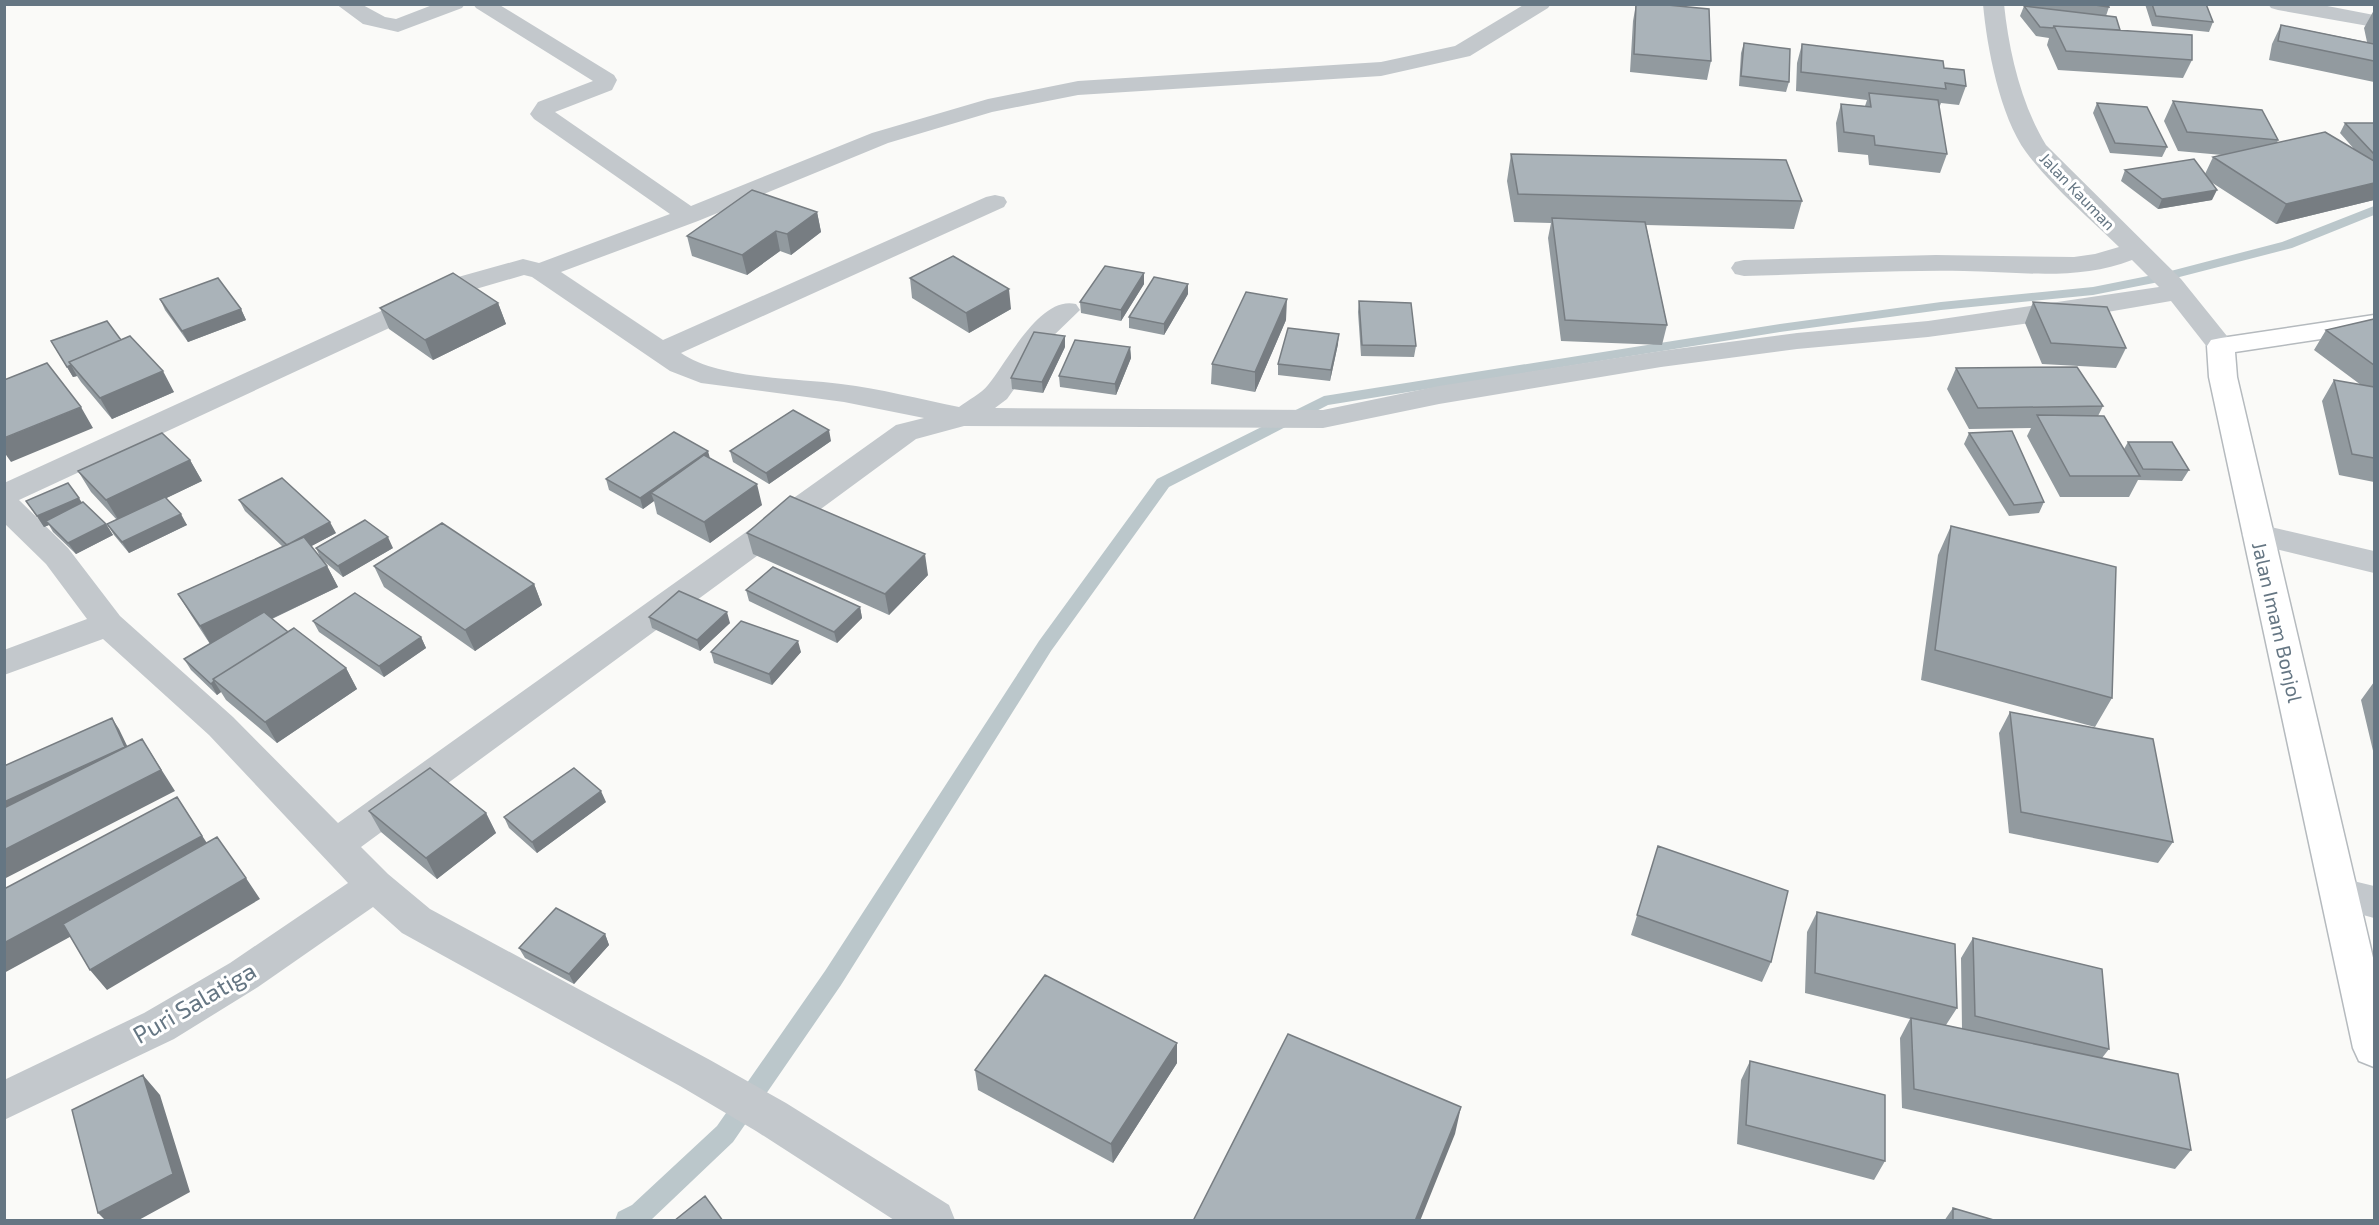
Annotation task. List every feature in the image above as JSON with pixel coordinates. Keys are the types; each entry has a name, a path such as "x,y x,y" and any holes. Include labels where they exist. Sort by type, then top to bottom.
{"main road":[{"path":"2221,346 2374,322"},
{"name":"Jalan Imam Bonjol","path":"2221,346 2223,377 2258,535 2358,898 2374,1048"}],"street":[{"path":"346,4 380,25 388,26 398,26 455,4"},
{"path":"483,4 606,80 604,85 546,107 542,110 543,114 689,216"},
{"path":"541,272 689,216 880,138 988,106 1078,88 1381,69 1462,51 1541,4"},
{"name":"Jalan Kauman","path":"1993,4 1997,43 2023,127 2036,149 2175,289 2221,346"},
{"path":"2278,4 2374,21"},
{"path":"661,351 995,202"},
{"path":"1744,268 1963,263 2092,264 2140,255"},
{"path":"4,495 460,285 523,267 541,272 609,315 680,365 711,376 844,393 964,417 1310,421 1439,395 1661,359 2055,312 2175,289"},
{"path":"335,846 906,432 964,417 998,393 1039,334 1066,310"},
{"path":"4,504 57,556 108,624 221,726 335,846 374,885 416,921 695,1073 771,1118 933,1221"},
{"path":"2258,535 2374,562"},
{"path":"4,663 108,624"},
{"name":"Puri Salatiga","path":"4,1101 159,1026 244,975 374,885"}],"building":[{"path":"1636,4 1709,9 1711,61 1634,54"},
{"path":"2088,4 2108,4 2109,7"},
{"path":"2152,4 2206,4 2213,22 2156,16"},
{"path":"2024,6 2116,17 2120,30 2040,27"},
{"path":"2281,25 2374,44 2374,61 2278,41"},
{"path":"2054,26 2192,35 2192,60 2066,51"},
{"path":"1744,43 1790,49 1789,82 1741,76"},
{"path":"1802,44 1943,61 1944,68 1964,70 1966,86 1945,83 1946,89 1801,72"},
{"path":"1869,93 1938,100 1947,154 1875,145 1874,136 1844,132 1841,104 1871,107"},
{"path":"2173,101 2262,110 2278,140 2187,132"},
{"path":"2097,103 2147,107 2167,147 2115,143"},
{"path":"2345,123 2374,123 2374,154"},
{"path":"2325,132 2374,161 2374,183 2286,204 2213,157"},
{"path":"1511,154 1786,160 1802,201 1518,194"},
{"path":"2194,159 2217,190 2162,199 2125,170"},
{"path":"752,190 817,212 787,234 776,231 742,255 687,236"},
{"path":"1552,218 1645,222 1667,325 1565,320"},
{"path":"953,256 1009,289 966,313 910,278"},
{"path":"1105,266 1144,273 1121,310 1080,302"},
{"path":"453,273 498,303 425,340 380,308"},
{"path":"1154,277 1188,284 1164,324 1129,317"},
{"path":"218,278 241,309 182,331 160,299"},
{"path":"1246,292 1287,299 1255,372 1212,364"},
{"path":"1359,301 1411,303 1416,346 1362,345"},
{"path":"2033,302 2107,307 2126,348 2051,343"},
{"path":"2374,319 2374,365 2326,330"},
{"path":"107,321 121,340 69,362 71,365 67,367 51,341"},
{"path":"1288,328 1339,334 1331,370 1278,364"},
{"path":"1034,332 1065,336 1042,382 1011,378"},
{"path":"130,336 163,371 100,398 69,362"},
{"path":"1075,340 1130,347 1115,384 1059,376"},
{"path":"47,363 81,407 4,438 4,380"},
{"path":"2077,367 2103,406 1978,408 1956,368"},
{"path":"2334,380 2374,387 2374,458 2352,454"},
{"path":"793,410 829,430 766,473 730,451"},
{"path":"2037,415 2104,416 2140,476 2070,476"},
{"path":"2012,431 2044,502 2014,505 1969,433"},
{"path":"674,432 708,451 640,498 606,479"},
{"path":"162,433 190,460 106,500 78,471"},
{"path":"2128,442 2172,442 2189,470 2143,469"},
{"path":"704,455 757,484 704,522 651,493"},
{"path":"282,478 330,522 287,545 239,500"},
{"path":"68,483 79,498 37,516 26,501"},
{"path":"790,496 925,554 885,594 747,533"},
{"path":"165,497 181,514 122,542 107,524"},
{"path":"83,502 106,524 68,543 46,521"},
{"path":"365,520 388,537 338,566 316,548"},
{"path":"442,523 534,584 465,630 374,566"},
{"path":"1951,526 2116,567 2112,698 1935,650"},
{"path":"304,537 327,566 200,626 178,594"},
{"path":"773,567 860,607 834,632 746,590"},
{"path":"679,591 727,612 697,640 649,617"},
{"path":"355,593 421,637 379,666 313,621"},
{"path":"264,612 288,632 213,679 211,684 184,659"},
{"path":"741,621 798,641 769,674 711,652"},
{"path":"294,628 346,668 265,722 213,679"},
{"path":"2010,712 2153,739 2173,842 2021,812"},
{"path":"112,718 125,747 4,802 4,766"},
{"path":"142,739 161,770 4,850 4,808"},
{"path":"430,768 486,813 426,858 369,811"},
{"path":"574,768 601,791 532,842 504,817"},
{"path":"177,797 202,836 4,943 4,889"},
{"path":"217,837 246,878 90,970 63,924"},
{"path":"1658,846 1788,891 1771,962 1637,915"},
{"path":"556,908 605,934 569,974 519,948"},
{"path":"1817,912 1955,944 1957,1008 1815,973"},
{"path":"1973,938 2102,969 2109,1049 1975,1016"},
{"path":"1045,975 1177,1043 1111,1144 975,1070"},
{"path":"1911,1018 2178,1074 2191,1150 1914,1089"},
{"path":"1288,1034 1461,1107 1415,1221 1193,1221"},
{"path":"1750,1061 1885,1095 1885,1161 1746,1125"},
{"path":"143,1075 173,1174 98,1213 72,1110"},
{"path":"705,1196 723,1221 674,1221"},
{"path":"1953,1208 1997,1221 1953,1221"}],"waterway":[{"path":"627,1220 641,1213 725,1134 833,978 1045,646 1163,483 1324,401 1780,328 1941,306 2093,291 2164,277 2287,245 2374,210"}]}
